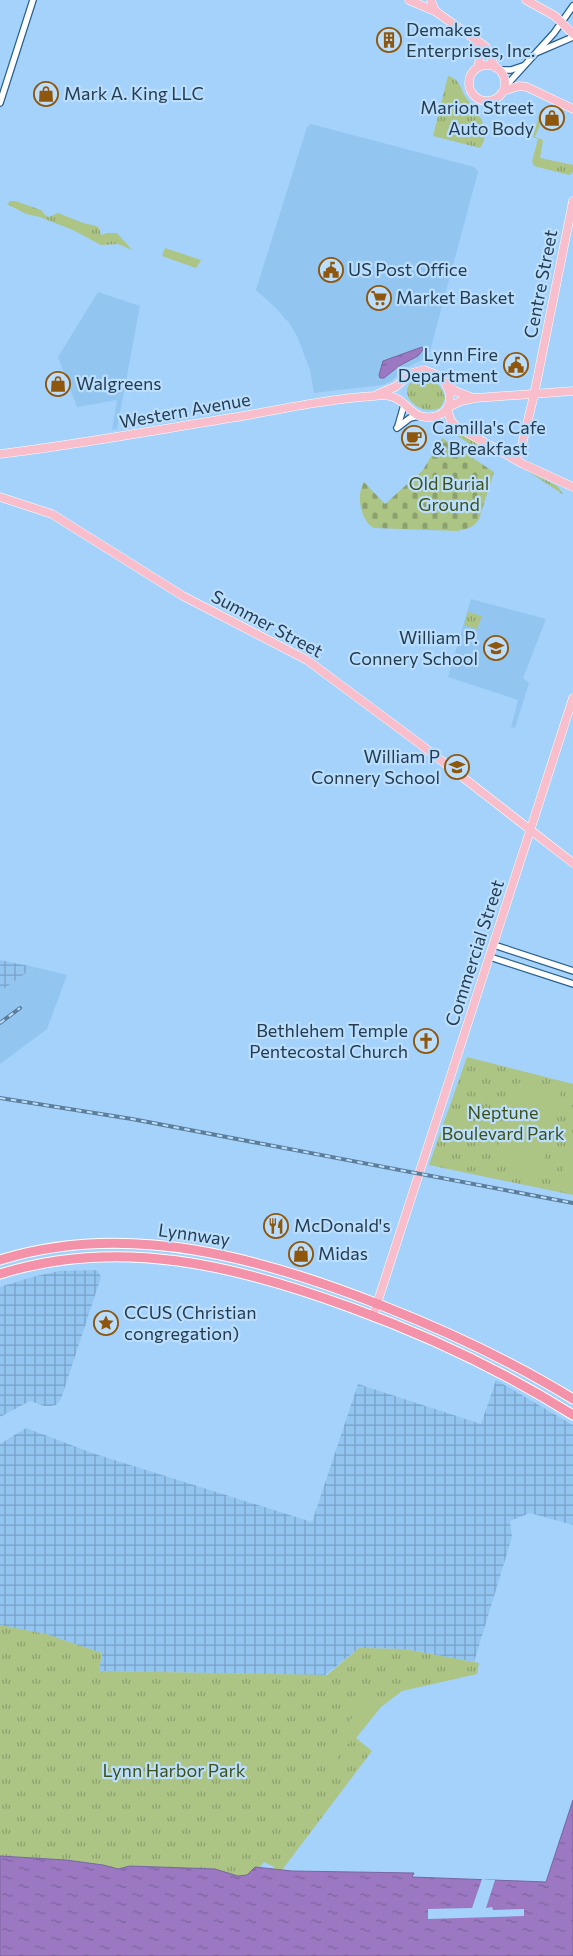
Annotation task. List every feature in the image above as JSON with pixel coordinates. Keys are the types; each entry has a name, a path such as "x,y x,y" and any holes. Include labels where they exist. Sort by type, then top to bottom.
{"highway":[{"name":"Lynnway","path":"0,1260 32,1252 75,1245 119,1243 173,1246 227,1255 264,1264 377,1303 426,1323 498,1357 573,1399"},
{"name":"Lynnway","path":"0,1274 37,1264 80,1258 135,1257 178,1260 226,1268 262,1278 373,1316 484,1364 573,1415"}],"main road":[{"path":"409,0 438,13"},
{"path":"431,0 433,8 438,13 488,49 497,68 504,77 504,90"},
{"path":"526,0 549,12 561,21 573,36"},
{"path":"476,40 481,52 478,67 471,74 469,82 471,91 476,98 485,101 492,100 498,97 504,90 519,86 527,87 573,108"},
{"path":"478,67 488,65 497,68"},
{"name":"Centre Street","path":"515,459 521,450 534,395 573,201"},
{"name":"Western Avenue","path":"375,396 392,389 412,373 424,370 435,373 457,393 475,398"},
{"path":"404,380 401,392 404,404"},
{"path":"445,383 450,395 448,408 451,421 457,427 515,459 573,487"},
{"name":"Western Avenue","path":"0,454 69,446 309,404 375,396 393,397 421,416 436,416 464,400 573,391"},
{"name":"Summer Street","path":"0,497 52,514 183,596 307,660 573,863"},
{"name":"Commercial Street","path":"377,1303 573,698"},
{"path":"373,1316 377,1303"}],"street":[{"path":"0,103 33,0"},
{"path":"504,90 573,6"},
{"path":"536,53 573,36"},
{"path":"497,68 512,70 525,65"},
{"path":"404,404 397,428 410,418 421,416"},
{"path":"494,945 573,971"},
{"path":"490,957 573,984"}],"shaded area":[{"path":"311,124 474,167 478,172 430,351 424,359 410,366 390,382 382,385 314,393 310,370 297,336 288,321 256,290 307,127"},
{"path":"98,292 140,306 117,429 112,430 117,400 77,407 58,357"},
{"name":"William P. Connery School","path":"471,599 546,619 523,678 529,683 515,728 511,727 518,700 448,677"},
{"path":"0,960 34,967 0,992"},
{"path":"34,967 67,975 47,1029 0,1064 0,992"},
{"path":"59,1271 98,1271 101,1277 61,1399 56,1405 51,1406 44,1406 30,1401 0,1417 0,1287"},
{"path":"496,1380 573,1425 573,1525 530,1513 510,1521 512,1537 474,1662 404,1649 359,1648 325,1675 99,1671 102,1653 46,1634 0,1625 0,1444 26,1428 95,1454 312,1522 358,1384 481,1424"}],"green space":[{"path":"448,76 456,80 482,122 485,135 484,142 480,148 433,136"},
{"path":"539,115 542,120 535,137 543,140 540,158 573,165 573,172 569,175 534,166 532,161 538,139 533,137"},
{"path":"10,201 41,210 49,217 58,213 96,226 99,228 101,235 117,233 132,250 118,244 101,245 73,230 40,217 26,214 7,204"},
{"path":"165,248 201,260 196,268 162,256"},
{"path":"425,377 440,386 445,399 440,408 422,409 410,400 407,393 408,387 412,381"},
{"path":"448,422 491,450 492,454 487,455 459,437 447,424"},
{"name":"Old Burial Ground","path":"442,438 494,472 477,522 469,528 457,531 374,528 369,525 365,520 360,500 360,493 364,482 385,504 423,470"},
{"path":"526,470 557,486 564,495"},
{"path":"468,612 482,616 477,629 464,625"},
{"name":"Neptune Boulevard Park","path":"467,1057 573,1084 573,1195 429,1165"},
{"path":"520,1081 561,1091 541,1175 492,1163"},
{"path":"571,1137 573,1138 573,1183 561,1180"},
{"name":"Lynn Harbor Park","path":"0,1625 46,1634 102,1653 99,1671 327,1675 359,1648 404,1649 479,1663 477,1674 402,1691 381,1707 356,1738 372,1751 282,1870 273,1869 274,1867 264,1862 259,1868 255,1868 247,1875 238,1876 215,1869 130,1866 118,1869 66,1860 0,1856"},
{"path":"369,1696 378,1702 357,1731 347,1724"},
{"path":"340,1729 352,1738 329,1770 316,1759"}],"water":[{"path":"422,347 423,350 418,356 399,366 384,378 380,378 379,375 383,361"},
{"path":"573,1800 573,1956 0,1956 0,1856 66,1860 118,1869 130,1866 215,1869 238,1876 247,1875 255,1867 292,1871 414,1873 412,1877 546,1882"}],"pier":[{"path":"482,1879 495,1880 486,1908 492,1907 493,1910 524,1909 524,1916 428,1919 428,1909 472,1908"}],"railway":[{"path":"0,1023 20,1008"},
{"path":"0,1098 132,1119 573,1203"}],"place":[{"name":"Demakes Enterprises, Inc.","path":"389,40"},
{"name":"Mark A. King LLC","path":"46,94"},
{"name":"Marion Street Auto Body","path":"552,118"},
{"name":"US Post Office","path":"331,270"},
{"name":"Market Basket","path":"379,298"},
{"name":"Lynn Fire Department","path":"516,365"},
{"name":"Walgreens","path":"58,384"},
{"name":"Camilla's Cafe & Breakfast","path":"414,438"},
{"name":"William P. Connery School","path":"496,648"},
{"name":"William P Connery School","path":"457,767"},
{"name":"Bethlehem Temple Pentecostal Church","path":"426,1041"},
{"name":"McDonald's","path":"276,1226"},
{"name":"Midas","path":"301,1254"},
{"name":"CCUS (Christian congregation)","path":"106,1323"}]}
